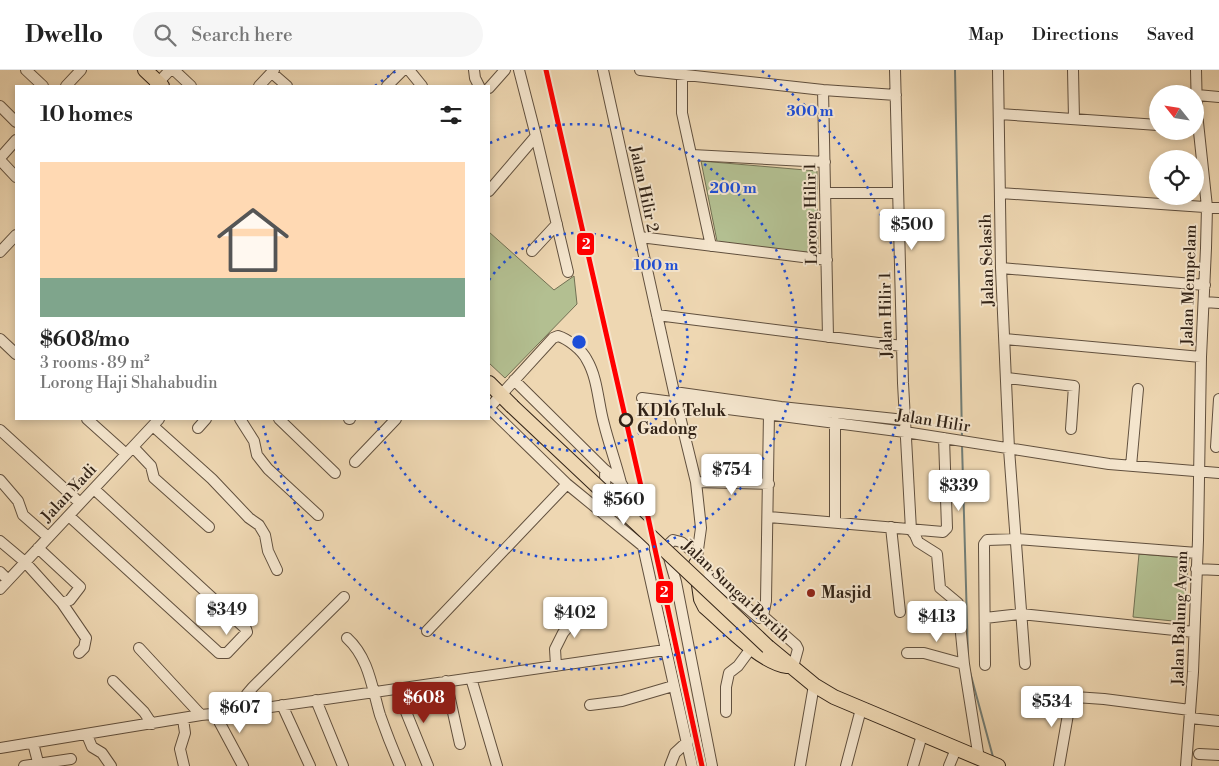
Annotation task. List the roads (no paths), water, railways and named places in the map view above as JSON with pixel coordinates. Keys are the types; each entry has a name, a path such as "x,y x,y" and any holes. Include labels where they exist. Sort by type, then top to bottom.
{"main road":[{"name":"Jalan Sungai Bertih","path":"490,385 768,647 814,685 861,709 998,766"},
{"path":"697,560 702,599 705,607 762,656 779,665 793,667"}],"street":[{"path":"26,70 42,85"},
{"path":"67,85 81,70"},
{"path":"153,78 172,70 190,85"},
{"path":"388,85 403,70"},
{"path":"409,70 421,85"},
{"path":"474,70 478,85"},
{"path":"490,87 506,70"},
{"path":"519,70 568,272"},
{"name":"Jalan Hilir 2","path":"603,70 675,397 696,482 701,528 697,560"},
{"path":"640,70 823,90 896,95"},
{"name":"Jalan Hilir 1","path":"895,70 902,346 911,530"},
{"name":"Jalan Selasih","path":"998,70 1001,268 1009,448 1025,664"},
{"path":"1073,70 1074,119"},
{"name":"Jalan Mempelam","path":"1196,70 1197,85"},
{"path":"260,85 273,71 285,85"},
{"path":"682,74 682,114 711,246"},
{"name":"Lorong Hilir 1","path":"823,90 828,337"},
{"path":"1204,96 1219,97"},
{"path":"0,106 15,121"},
{"path":"1000,114 1149,124"},
{"path":"490,190 536,136"},
{"name":"Jalan Mempelam","path":"1199,140 1207,207 1201,357 1200,472"},
{"path":"15,141 1,156 15,177"},
{"path":"692,155 825,162"},
{"path":"825,193 898,193"},
{"path":"1000,193 1219,208"},
{"path":"532,251 556,224"},
{"path":"0,252 15,236"},
{"path":"640,237 826,260"},
{"path":"1001,268 1205,285"},
{"path":"1204,302 1219,303"},
{"path":"657,315 902,346"},
{"path":"490,407 553,338 563,337 586,358 592,371 621,483 628,498 644,547 665,650 688,741 692,766"},
{"path":"0,339 15,353"},
{"path":"1005,339 1201,357"},
{"path":"1007,378 1074,386 1071,429"},
{"path":"514,380 605,470 621,483"},
{"path":"1131,466 1138,390"},
{"path":"675,397 905,420"},
{"name":"Jalan Hilir","path":"642,398 675,397 769,413 1131,466 1219,473"},
{"path":"1216,447 1219,399"},
{"path":"490,409 568,484 644,547"},
{"path":"763,616 766,601 769,517 769,413"},
{"path":"88,420 151,466 154,478 209,527"},
{"path":"198,428 205,420"},
{"path":"241,420 254,442 257,456 268,469 318,515"},
{"path":"279,420 335,473"},
{"path":"355,462 395,420"},
{"path":"156,422 248,518 259,525 265,535 268,551 277,570"},
{"name":"Jalan Yadi","path":"0,589 156,422"},
{"path":"835,422 835,522"},
{"path":"0,430 80,503"},
{"path":"769,517 943,532 947,528 944,438"},
{"path":"605,470 606,515"},
{"name":"Jalan Balung Ayam","path":"1186,766 1194,632 1200,472"},
{"path":"0,480 18,501 24,515 48,537"},
{"path":"696,482 768,484"},
{"path":"427,631 568,484"},
{"path":"68,516 219,653 227,653 244,636 246,629 94,489"},
{"path":"891,527 900,612"},
{"path":"911,530 918,542 937,554 940,588 958,603 964,664 979,758"},
{"path":"986,665 984,544 987,540 1017,539 1197,553"},
{"path":"712,766 676,582 666,547 673,540 680,542 756,616 759,618 763,616"},
{"path":"0,542 25,562 62,604 86,638 84,648 80,653"},
{"path":"38,548 80,587 70,600 62,604"},
{"path":"1196,569 1219,570"},
{"path":"0,572 8,580"},
{"path":"244,711 247,694 253,686 344,597"},
{"path":"556,666 555,649 563,633 583,609"},
{"path":"985,618 1021,614 1194,632"},
{"path":"763,616 796,645 798,649 793,667"},
{"path":"347,638 360,652 375,692 380,716 400,766"},
{"path":"139,648 201,715"},
{"path":"726,712 726,686 729,672 738,666 752,648"},
{"path":"0,748 201,715 244,711 665,650"},
{"path":"907,653 924,653 964,664"},
{"path":"471,678 497,766"},
{"path":"113,681 144,712 152,724"},
{"path":"446,682 460,744"},
{"path":"800,766 814,685"},
{"path":"590,704 622,701 673,686"},
{"path":"401,688 404,708 428,766"},
{"path":"1064,766 1060,766 1068,713 1072,699 1075,696 1104,699 1219,721"},
{"path":"316,700 343,766"},
{"path":"282,705 310,766"},
{"path":"846,766 861,709"},
{"path":"215,714 243,766"},
{"path":"183,719 185,733 180,749 184,766"},
{"path":"87,735 92,747 102,753 111,766"},
{"path":"913,766 922,735"},
{"path":"670,766 675,753 688,741"},
{"path":"33,743 38,765"},
{"path":"949,766 956,750"},
{"path":"1199,754 1219,755"},
{"path":"24,766 71,759"}],"waterway":[{"path":"955,70 962,438"},
{"path":"962,445 968,657"},
{"path":"970,672 993,757"}],"rail line":[{"name":"2","path":"546,70 648,517 702,766"}],"place":[{"name":"KD16 Teluk Gadong","path":"626,420"},
{"name":"Masjid","path":"811,593"}]}
